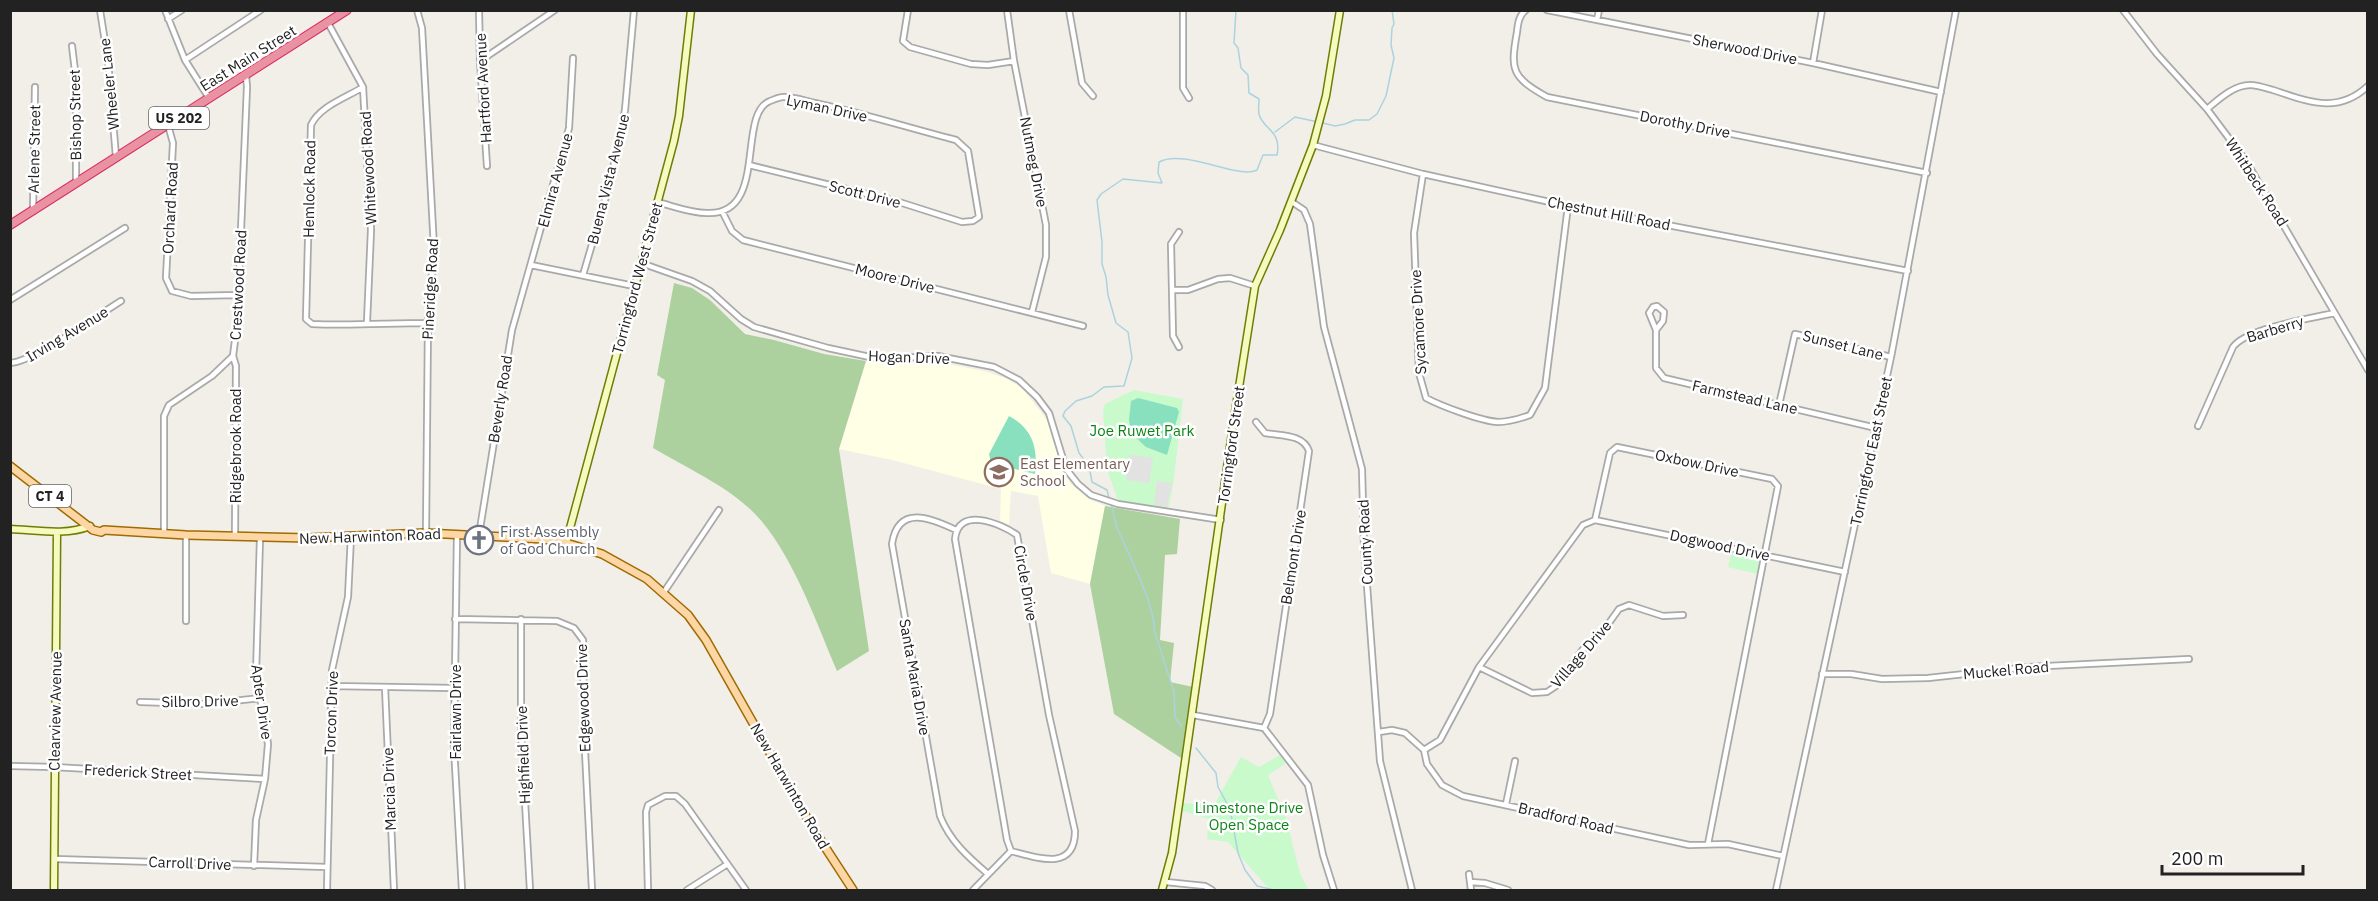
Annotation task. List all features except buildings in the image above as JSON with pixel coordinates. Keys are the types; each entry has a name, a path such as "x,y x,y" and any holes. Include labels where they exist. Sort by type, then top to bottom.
{"highway":[{"name":"East Main Street","path":"10,225 347,10"}],"main road":[{"name":"Torringford West Street","path":"566,543 677,130 691,10"},
{"name":"Torringford Street","path":"1161,891 1166,882 1172,854 1255,286 1292,202 1320,121 1340,10"},
{"name":"New Harwinton Road","path":"10,466 90,526 101,527 104,530 260,538 426,533 544,539 602,554 620,563 664,592 688,615 706,640 818,836 853,891"},
{"path":"10,529 57,532 90,526"},
{"name":"Clearview Avenue","path":"54,891 57,532"}],"street":[{"name":"Wheeler Lane","path":"100,10 108,61 116,157"},
{"path":"165,10 185,60 209,98"},
{"path":"168,19 182,10"},
{"path":"185,60 261,10"},
{"name":"Pineridge Road","path":"417,10 422,28 434,248 428,323 426,533"},
{"name":"Hartford Avenue","path":"479,10 487,166"},
{"path":"480,61 555,10"},
{"name":"Buena Vista Avenue","path":"583,275 610,183 625,110 634,10"},
{"path":"908,10 903,40 910,47 971,64 988,65 1014,61"},
{"name":"Nutmeg Drive","path":"1007,10 1014,61 1046,225 1046,257 1032,312"},
{"path":"1069,10 1082,83 1093,96"},
{"path":"1183,10 1183,88 1190,98"},
{"name":"Dorothy Drive","path":"1526,10 1519,19 1512,57 1515,70 1524,84 1547,97 1927,173"},
{"name":"Sherwood Drive","path":"1547,10 1813,63 1941,92"},
{"path":"1597,20 1599,10"},
{"path":"1813,63 1822,10"},
{"name":"Torringford East Street","path":"1776,891 1891,357 1956,10"},
{"name":"Whitbeck Road","path":"2123,10 2157,54 2207,109 2261,185 2367,370"},
{"name":"Whitewood Road","path":"328,23 363,87 371,230 368,322"},
{"name":"Bishop Street","path":"72,46 76,79 76,183"},
{"name":"Elmira Avenue","path":"531,265 569,128 573,58"},
{"name":"Crestwood Road","path":"164,534 164,416 169,405 212,376 233,356 246,151 246,76"},
{"path":"2207,109 2223,95 2239,87 2251,85 2313,103 2332,104 2354,98 2367,86"},
{"name":"Arlene Street","path":"33,211 35,87"},
{"name":"Hemlock Road","path":"363,87 315,116 310,125 306,319 312,324 368,322"},
{"name":"Lyman Drive","path":"722,211 742,193 750,165 755,119 767,102 783,97 832,107 956,140 968,151 979,217"},
{"name":"Orchard Road","path":"168,124 173,143 166,278 172,291 191,296 238,295"},
{"name":"Chestnut Hill Road","path":"1312,145 1423,174 1568,206 1908,271"},
{"name":"Scott Drive","path":"750,165 899,202 962,222 979,217"},
{"name":"Sycamore Drive","path":"1423,174 1414,232 1419,373 1422,385 1426,398 1437,404 1496,422 1514,421 1530,415 1545,388 1568,206"},
{"path":"657,202 708,214 722,211"},
{"name":"County Road","path":"1292,202 1304,210 1310,224 1324,327 1362,469 1364,545 1380,761 1412,891"},
{"name":"Moore Drive","path":"722,211 732,231 743,240 1083,326"},
{"path":"10,300 124,228"},
{"path":"1179,232 1171,244 1173,336 1179,347"},
{"name":"Hogan Drive","path":"641,263 692,281 710,291 741,319 754,327 862,356 879,358 938,356 994,367 1019,380 1049,412 1066,469 1091,495 1118,504 1221,520"},
{"path":"531,265 634,286"},
{"name":"Beverly Road","path":"479,535 512,330 531,265"},
{"path":"1172,290 1188,290 1230,278 1255,286"},
{"name":"Irving Avenue","path":"10,363 19,363 35,355 121,301"},
{"name":"Farmstead Lane","path":"1656,330 1665,317 1664,312 1657,306 1653,307 1649,313 1656,330 1656,368 1664,378 1876,428"},
{"name":"Barberry","path":"2198,426 2233,347 2240,339 2253,333 2334,313"},
{"path":"368,322 428,323"},
{"name":"Sunset Lane","path":"1779,405 1795,334 1891,357"},
{"name":"Ridgebrook Road","path":"233,356 236,366 235,536"},
{"name":"Belmont Drive","path":"1256,422 1265,433 1300,438 1306,443 1309,451 1270,714 1264,728"},
{"name":"Oxbow Drive","path":"1595,520 1610,453 1617,447 1772,479 1778,486 1708,844"},
{"path":"664,592 719,510"},
{"name":"Santa Maria Drive","path":"956,530 921,517 910,518 899,524 893,532 892,544 940,816 947,832 960,849 988,874"},
{"name":"Circle Drive","path":"956,530 962,523 971,520 984,521 1004,526 1017,535 1049,715 1075,831 1075,841 1071,850 1062,858 1052,860 1011,851"},
{"path":"1424,750 1440,740 1479,667 1583,525 1595,520"},
{"name":"Dogwood Drive","path":"1595,520 1845,572"},
{"path":"956,530 1007,840 1011,851 973,891"},
{"name":"Fairlawn Drive","path":"457,534 454,747 462,891"},
{"path":"186,535 186,621"},
{"name":"Torcon Drive","path":"327,891 331,686 334,658 348,597 351,536"},
{"name":"Apter Drive","path":"254,866 256,820 266,779 268,744 256,674 260,538"},
{"name":"Village Drive","path":"1479,667 1532,693 1547,692 1556,686 1583,649 1596,641 1619,609 1629,605 1663,616 1683,615"},
{"name":"Edgewood Drive","path":"455,619 565,622 574,628 583,640 584,731 592,891"},
{"name":"Highfield Drive","path":"521,619 522,731 530,891"},
{"name":"Muckel Road","path":"1822,674 1851,674 1882,679 1928,678 2029,667 2189,659"},
{"path":"331,686 454,688"},
{"name":"Marcia Drive","path":"385,687 394,891"},
{"name":"Silbro Drive","path":"140,702 205,704 260,698"},
{"path":"1193,715 1264,728 1308,786 1323,855 1334,891"},
{"name":"Bradford Road","path":"1379,732 1392,730 1405,733 1424,750 1427,764 1442,785 1463,796 1689,845 1728,844 1783,856"},
{"path":"1506,804 1515,760"},
{"name":"Frederick Street","path":"10,766 266,779"},
{"path":"648,891 646,812 648,805 665,796 676,796 685,804 746,891"},
{"name":"Carroll Drive","path":"54,859 327,867"},
{"path":"687,891 726,865"},
{"path":"1469,874 1471,891"},
{"path":"1166,882 1204,886 1212,891"},
{"path":"1470,882 1485,883 1508,891"}],"shaded area":[{"name":"East Elementary School","path":"866,361 949,364 988,372 1022,388 1048,421 1060,465 1070,483 1087,498 1105,506 1090,584 1051,573 1038,496 1011,491 1009,524 1000,521 1001,489 892,460 839,449"},
{"path":"1130,455 1153,458 1149,483 1126,480"},
{"path":"1157,481 1172,483 1167,507 1154,505"}],"green space":[{"path":"674,283 692,288 710,300 745,334 824,354 866,361 839,449 869,651 837,671 790,564 764,525 750,509 728,492 653,448 665,380 657,375"},
{"name":"Joe Ruwet Park","path":"1134,390 1183,399 1173,486 1168,509 1118,500 1107,470 1103,411 1105,404"},
{"path":"1138,398 1177,408 1179,412 1167,455 1146,447 1132,434 1129,420 1131,401"},
{"path":"1009,416 1029,433 1036,456 1035,474 991,463 989,454"},
{"path":"1105,506 1180,519 1177,554 1165,555 1160,640 1174,643 1170,682 1198,688 1187,762 1114,714 1090,584"},
{"path":"1732,551 1758,557 1758,574 1728,567"},
{"name":"Limestone Drive Open Space","path":"1280,755 1286,763 1268,775 1286,818 1300,874 1309,890 1270,890 1228,842 1207,839 1209,819 1180,810 1181,803 1214,805 1241,757 1259,767"}],"waterway":[{"path":"1109,498 1107,490 1092,482 1089,466 1079,453 1071,426 1063,416 1076,401 1092,396 1104,387 1124,386 1132,358 1128,332 1116,323 1108,295 1102,264 1097,200 1101,194 1123,179 1162,183 1158,173 1159,162 1170,159 1196,161 1249,172 1257,170 1263,155 1277,155 1275,135 1261,119 1259,99 1249,93 1248,75 1241,68 1238,48 1234,43 1236,10"},
{"path":"1323,123 1335,126 1355,120 1369,120 1377,114 1386,96 1394,58 1391,45 1394,24 1392,10"},
{"path":"1275,132 1295,117 1318,122"},
{"path":"1111,503 1116,525 1140,578 1150,607 1154,630 1174,692 1175,717 1181,726"},
{"path":"1196,748 1216,773 1218,787 1230,809 1238,853 1245,870 1257,886 1274,890"}],"place":[{"name":"East Elementary School","path":"999,472"},
{"name":"First Assembly of God Church","path":"479,540"}]}
